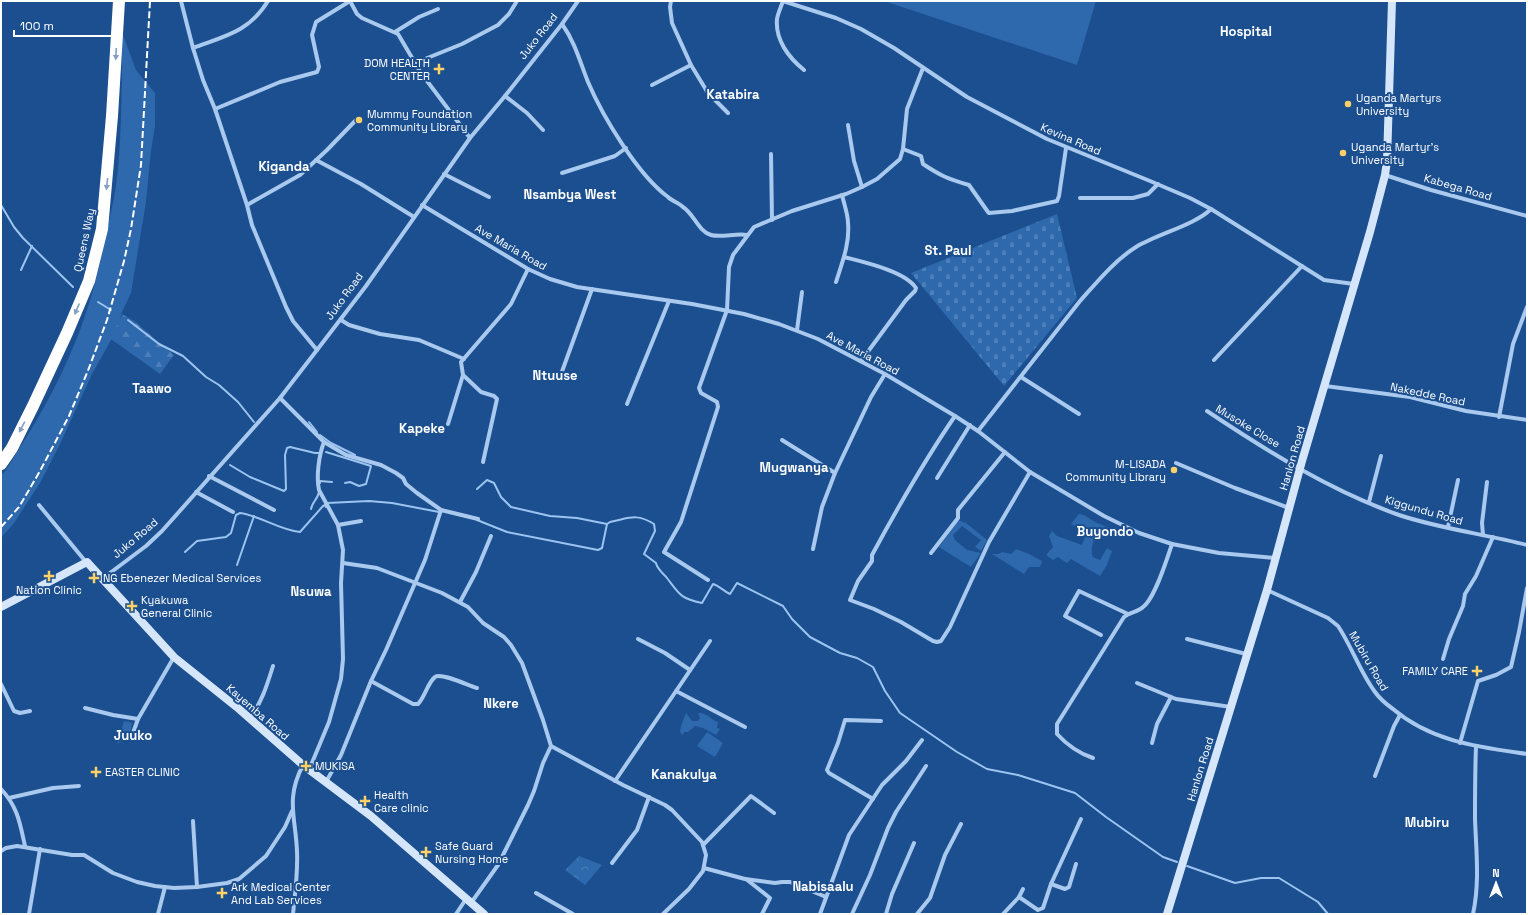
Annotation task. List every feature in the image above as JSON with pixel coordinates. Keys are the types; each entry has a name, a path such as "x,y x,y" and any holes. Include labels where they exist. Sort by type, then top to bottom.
{"highway":[{"name":"Queens Way","path":"1,464 12,448 43,387 89,281 102,229 108,176 119,1"}],"main road":[{"name":"Hanlon Road","path":"1167,914 1266,590 1300,468 1355,284 1385,175 1387,161 1392,1"},
{"name":"Kayemba Road","path":"87,562 174,657 250,718 306,767 371,816 484,914"},
{"path":"1,607 87,562"}],"street":[{"path":"182,1 193,48 203,80 215,109 247,205 252,225 286,308 293,321 318,350"},
{"path":"193,48 239,30 256,17 268,1"},
{"path":"215,109 280,82 317,72 319,67 312,34 316,22 350,1 357,14 362,18 395,32 415,64 452,116 470,138"},
{"path":"415,64 462,44 498,25 509,14 517,1"},
{"name":"Juko Road","path":"101,579 146,546 162,531 209,476 280,398 341,320 470,138 562,24 578,1"},
{"path":"671,1 672,23 691,65 708,93 728,113"},
{"path":"783,1 777,19 780,40 793,61 804,70"},
{"name":"Kevina Road","path":"783,1 836,18 861,29 894,48 967,97 1047,139 1066,148 1158,184 1211,209 1324,280 1355,284"},
{"path":"395,32 419,17 438,9"},
{"path":"562,24 573,42 589,84 616,135 645,174 668,198 684,207 706,232 716,236 738,234 747,235"},
{"path":"652,85 691,65"},
{"path":"708,580 664,552 681,522 718,407 717,402 701,393 699,388 727,310 729,267 731,258 754,227 811,204 842,195 862,187 877,179 900,159 903,149 907,109 923,68"},
{"path":"505,96 527,113 542,130"},
{"path":"247,205 300,175 356,120"},
{"path":"848,126 854,161 862,187"},
{"path":"562,173 615,156 626,148"},
{"path":"903,149 921,156 923,164 936,173 951,181 969,186 990,213 1012,211 1057,201 1066,148"},
{"path":"771,154 772,220"},
{"path":"316,160 361,184 414,217"},
{"path":"444,174 489,197"},
{"name":"Kabega Road","path":"1385,175 1431,190 1527,216"},
{"path":"1080,198 1133,198 1148,194 1158,184"},
{"path":"836,282 847,245 848,223 842,195"},
{"name":"Ave Maria Road","path":"422,205 528,269 554,281 592,289 727,310 797,330 885,374 970,425 1030,472 1104,516 1138,533 1172,544 1219,553 1275,558"},
{"path":"978,431 1093,285 1136,247 1201,217 1211,209"},
{"path":"844,257 890,270 912,283 916,288 861,361"},
{"path":"1214,360 1302,266"},
{"path":"448,424 463,375 461,364 512,304 528,269"},
{"path":"560,377 592,289"},
{"path":"797,330 802,292"},
{"path":"627,404 669,301"},
{"path":"1499,417 1513,344 1527,307"},
{"path":"341,320 349,325 380,334 419,340 464,359"},
{"path":"813,549 822,507 871,397 885,374"},
{"path":"463,375 481,392 494,396 498,399 483,462"},
{"path":"1021,377 1079,414"},
{"name":"Nakedde Road","path":"1325,386 1410,397 1466,411 1527,420"},
{"path":"280,398 324,442 346,455 381,465 396,473 403,478 406,484 441,510 478,519"},
{"name":"Musoke Close","path":"1207,411 1300,468"},
{"path":"955,416 929,453 897,507 872,555 872,561 858,580 850,600 881,612 933,641 941,641 950,627 989,542 1030,472"},
{"path":"937,478 970,425"},
{"path":"782,440 836,473"},
{"path":"293,914 297,853 292,811 296,780 306,767 329,722 342,671 342,550 338,525 318,486 324,442"},
{"path":"931,553 958,518 958,510 1005,452"},
{"path":"1369,502 1381,456"},
{"path":"1176,463 1247,493 1289,508"},
{"name":"Kiggundu Road","path":"1300,468 1369,502 1400,515 1448,528 1527,545"},
{"path":"209,476 274,510"},
{"path":"1448,528 1458,480"},
{"path":"1483,535 1482,522 1487,482"},
{"path":"196,492 233,512"},
{"name":"Kayemba Road","path":"39,506 87,562"},
{"path":"326,782 341,755 371,681 425,560 441,510"},
{"path":"338,525 361,521"},
{"path":"460,602 476,572 491,536"},
{"path":"1443,659 1463,606 1465,594 1476,576 1493,537"},
{"path":"1093,758 1067,745 1057,734 1057,724 1124,617 1142,608 1151,598 1172,544"},
{"path":"342,563 377,568 438,591 468,607 483,623 504,637 511,645 522,664 543,720 551,746 543,763 528,805 498,865 469,901 456,914"},
{"path":"1460,743 1478,681 1496,675 1511,667 1527,588"},
{"name":"Mubiru Road","path":"1266,590 1328,618 1338,626 1375,692 1384,702 1400,715 1420,728 1460,743 1476,747 1527,754"},
{"path":"1100,635 1065,616 1079,591 1128,614"},
{"path":"1187,638 1246,654"},
{"path":"638,639 665,653 690,670"},
{"path":"615,780 710,641"},
{"path":"133,733 138,719 174,657"},
{"path":"250,718 258,707 266,689 273,666"},
{"path":"371,681 406,700 418,704 422,700 434,677 448,677 477,688"},
{"path":"1137,683 1171,697 1231,707"},
{"path":"1,684 14,711 20,713 30,711"},
{"path":"676,691 745,727"},
{"path":"1152,743 1158,724 1171,697"},
{"path":"85,708 138,719"},
{"path":"1375,776 1394,726 1400,715"},
{"path":"873,799 829,774 827,770 838,743 844,720 881,721"},
{"path":"820,914 849,835 882,785 906,761 922,740"},
{"path":"551,746 672,810 698,837 703,845 706,856 704,868 689,889 663,914"},
{"path":"1473,914 1476,900 1477,872 1475,818 1476,747"},
{"path":"852,914 896,812 926,766"},
{"path":"9,798 53,788 79,786"},
{"path":"1,789 9,798 17,813 25,846"},
{"path":"703,845 751,796 774,813"},
{"path":"612,863 637,830 649,797"},
{"path":"1,851 6,848 25,846 59,853 88,856 113,873 122,877 137,882 165,887 197,887 227,883 239,879 266,856 285,827 292,811"},
{"path":"1019,897 1038,910 1043,908 1051,884 1081,819"},
{"path":"193,821 197,887"},
{"path":"917,914 930,898 945,855 961,824"},
{"path":"886,914 892,894 914,843"},
{"path":"29,914 40,849"},
{"path":"1051,884 1065,889 1069,887 1076,864"},
{"path":"704,868 745,879 775,883 790,882 826,897"},
{"path":"745,879 770,898 762,914"},
{"path":"158,914 165,887"},
{"path":"1003,914 1019,897 1023,889"},
{"path":"536,893 573,914"}],"green space":[{"path":"884,1 1096,1 1077,65"},
{"path":"122,32 136,70 155,93 155,126 146,202 131,293 122,312 116,331 92,374 60,444 40,483 14,523 1,538 1,476 36,421 71,354 89,304 98,269 113,202 118,169 122,84"},
{"path":"1057,214 1077,298 1004,386 911,273"},
{"path":"122,314 134,321 174,355 160,374 111,339"},
{"path":"1079,514 1112,529 1112,534 1104,533 1098,530 1093,544 1093,557 1100,560 1107,548 1112,551 1107,565 1100,576 1071,559 1067,563 1058,557 1053,560 1046,555 1053,547 1049,536 1052,531 1057,536 1082,545 1087,531 1071,524"},
{"path":"958,520 966,523 987,540 981,551 975,547 981,540 962,526 953,535 955,540 967,550 981,553 971,567 939,547"},
{"path":"1016,549 1042,561 1040,567 1029,567 1024,574 992,554 999,554 1002,552 1011,554"},
{"path":"686,713 692,721 698,721 700,718 698,713 705,714 718,722 717,728 720,729 716,735 703,728 695,726 688,732 684,732 683,735 680,732"},
{"path":"124,721 132,723 130,735 117,744"},
{"path":"707,732 723,743 715,757 697,746"},
{"path":"579,856 602,865 585,885 565,870"}],"waterway":[{"path":"1,205 14,227 23,238 73,287"},
{"path":"21,270 32,246"},
{"path":"98,302 111,310"},
{"path":"128,320 159,344 183,356 206,377 219,385 238,402 254,422"},
{"path":"309,422 317,432"},
{"path":"320,435 331,443 355,455"},
{"path":"230,465 250,477 284,491 286,489 285,455 287,448 290,447 319,453"},
{"path":"326,452 371,466 366,484 359,486 350,482 345,483"},
{"path":"477,489 487,480 494,483 501,497 511,507 550,516 577,518 607,524"},
{"path":"320,483 320,481 332,482"},
{"path":"311,509 319,492"},
{"path":"327,503 369,501 392,503 439,512"},
{"path":"185,552 197,541 226,537 231,533 236,515 240,513 255,517 285,529 300,532 323,506 325,505 326,507"},
{"path":"237,565 254,516"},
{"path":"477,520 507,532 598,550 602,548 607,524 633,517 642,518 654,524 655,531 644,554 656,563 659,569 681,595 702,603 713,584 730,594 737,583 783,606 792,619 810,637 840,653 857,658 873,667 885,691 900,713 957,752 987,769 1018,775 1075,793 1163,857 1177,862"},
{"path":"1187,866 1235,883 1261,878 1279,878 1318,902 1328,914"}],"railway":[{"path":"1,527 19,507 69,416 107,320 124,261 131,229 141,165 150,1"}],"place":[{"name":"DOM HEALTH CENTER","path":"439,69"},
{"name":"Uganda Martyrs University","path":"1348,104"},
{"name":"Mummy Foundation Community Library","path":"359,120"},
{"name":"Uganda Martyr's University","path":"1343,153"},
{"name":"M-LISADA Community Library","path":"1174,470"},
{"name":"Nation Clinic","path":"49,576"},
{"name":"NG Ebenezer Medical Services","path":"94,578"},
{"name":"Kyakuwa General Clinic","path":"132,606"},
{"name":"FAMILY CARE","path":"1477,671"},
{"name":"MUKISA","path":"306,766"},
{"name":"EASTER CLINIC","path":"96,772"},
{"name":"Health Care clinic","path":"365,801"},
{"name":"Safe Guard Nursing Home","path":"426,852"},
{"name":"Ark Medical Center And Lab Services","path":"222,893"}],"district":[{"name":"Hospital","path":"1246,31"},
{"name":"Katabira","path":"733,94"},
{"name":"Kiganda","path":"284,166"},
{"name":"Nsambya West","path":"570,194"},
{"name":"St. Paul","path":"948,250"},
{"name":"Ntuuse","path":"555,375"},
{"name":"Taawo","path":"152,388"},
{"name":"Kapeke","path":"422,428"},
{"name":"Mugwanya","path":"794,467"},
{"name":"Buyondo","path":"1105,531"},
{"name":"Nsuwa","path":"311,591"},
{"name":"Nkere","path":"501,703"},
{"name":"Juuko","path":"133,735"},
{"name":"Kanakulya","path":"684,774"},
{"name":"Mubiru","path":"1427,822"},
{"name":"Nabisaalu","path":"823,886"}]}
